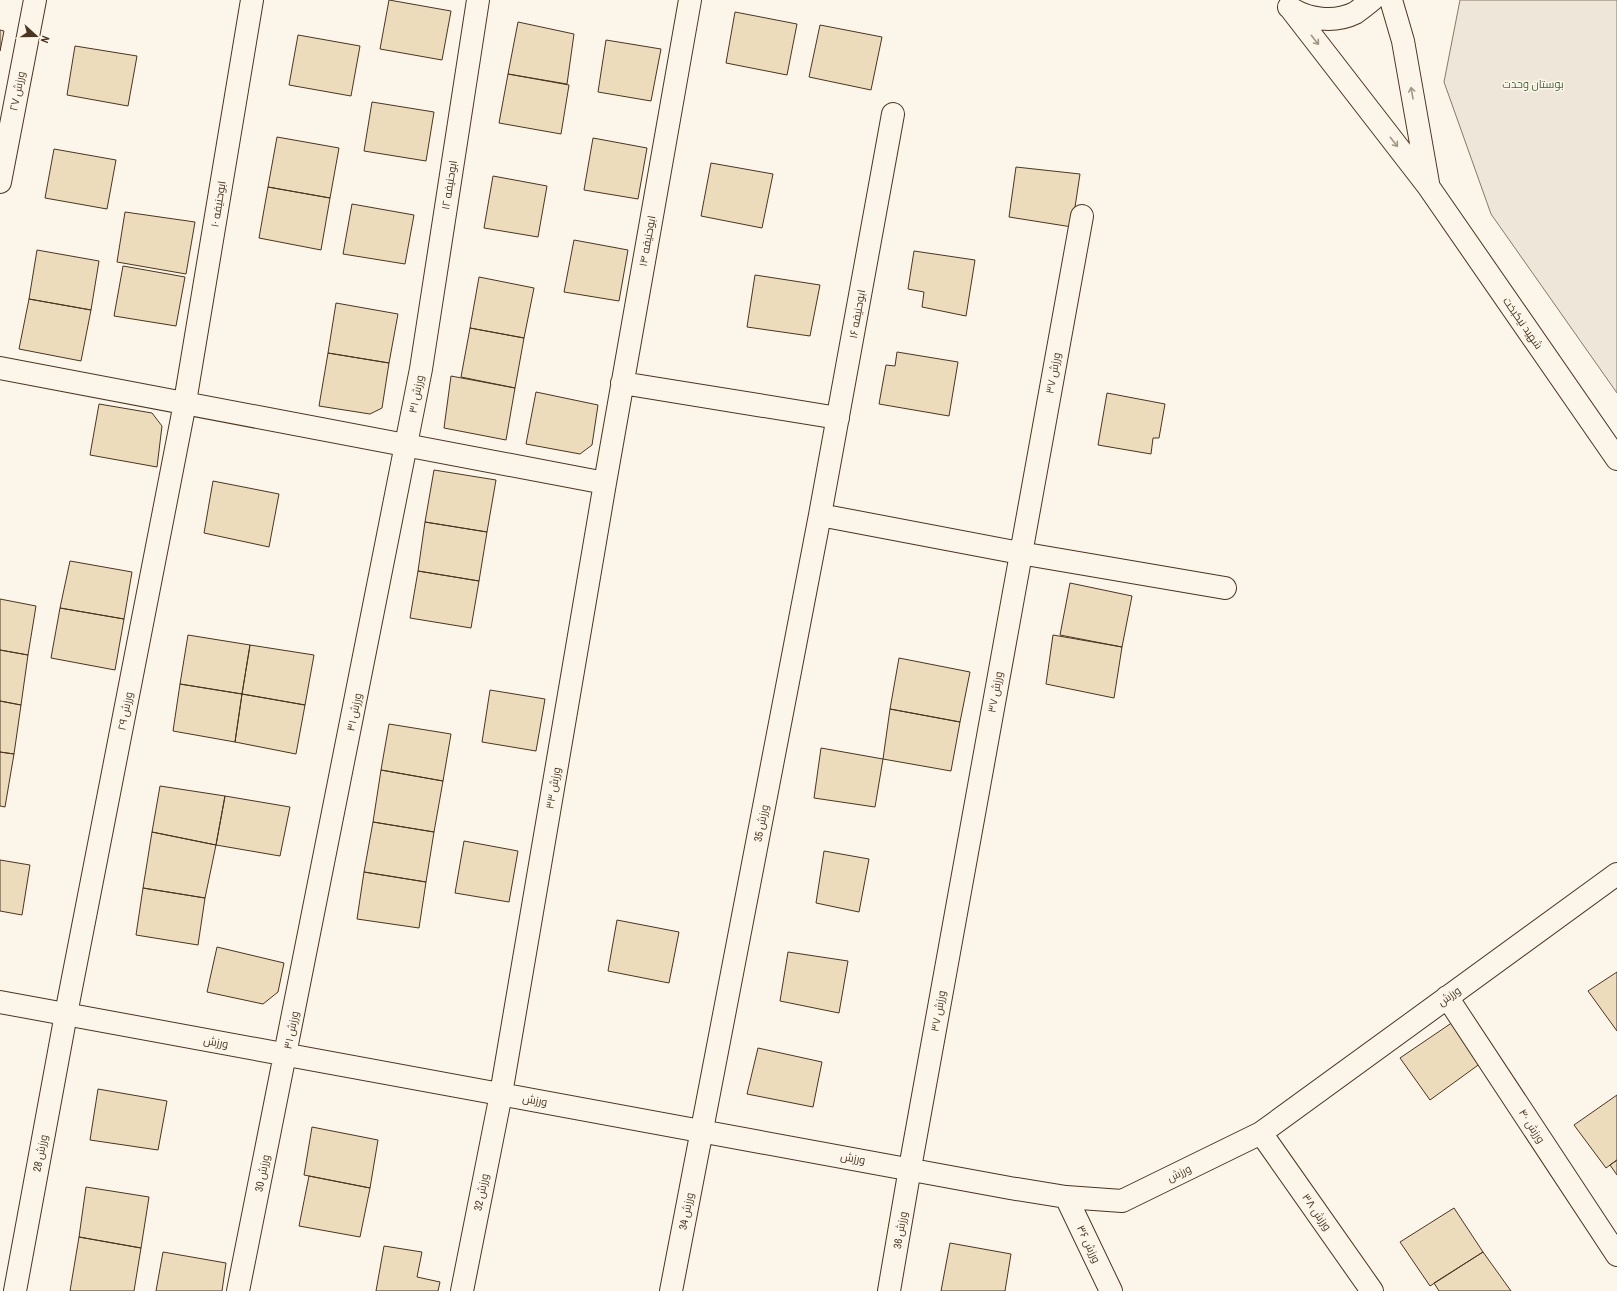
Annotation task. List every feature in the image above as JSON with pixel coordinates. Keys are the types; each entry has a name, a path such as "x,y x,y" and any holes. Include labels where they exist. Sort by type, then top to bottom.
{"street":[{"name":"ورزش ۲۷","path":"0,182 35,0"},
{"name":"ابوحنیفه ۱۰","path":"185,405 252,0"},
{"name":"ابوحنیفه ۱۲","path":"421,369 478,0"},
{"name":"ابوحنیفه ۱۴","path":"605,483 690,0"},
{"path":"1286,4 1311,18 1333,19 1354,13 1372,0"},
{"path":"1390,0 1403,41 1428,186"},
{"name":"شهید نیکبخت","path":"1286,4 1428,186 1617,460"},
{"name":"ابوحنیفه ۱۶","path":"820,515 893,114"},
{"name":"ورزش ۳۷","path":"910,1168 1082,216"},
{"path":"0,368 185,405 605,483"},
{"name":"ورزش ۳۱","path":"286,1054 421,369"},
{"path":"622,383 838,418"},
{"name":"ورزش ۲۹","path":"66,1014 185,405"},
{"name":"ورزش ۳۳","path":"501,1094 605,483"},
{"path":"820,515 1020,553 1225,588"},
{"name":"ورزش 35","path":"701,1130 820,515"},
{"name":"ورزش","path":"0,1002 1066,1197 1122,1201 1261,1133 1447,997 1616,877"},
{"name":"ورزش ۴۰","path":"1447,997 1617,1255"},
{"name":"ورزش 28","path":"14,1291 66,1014"},
{"name":"ورزش 30","path":"238,1291 286,1054"},
{"name":"ورزش 32","path":"462,1291 501,1094"},
{"name":"ورزش 34","path":"671,1291 701,1130"},
{"name":"ورزش ۳۸","path":"1261,1133 1372,1291"},
{"name":"ورزش 36","path":"890,1291 910,1168"},
{"name":"ورزش ۳۶","path":"1066,1197 1111,1291"}],"green space":[{"name":"بوستان وحدت","path":"1460,0 1617,0 1617,393 1491,214 1444,82"}],"building":[{"path":"389,0 451,11 442,60 380,49"},
{"path":"735,12 797,24 787,75 726,63"},
{"path":"518,22 574,34 567,84 508,74"},
{"path":"820,25 882,37 871,90 809,77"},
{"path":"0,30 4,31 0,51"},
{"path":"298,35 360,46 351,96 289,85"},
{"path":"606,40 661,49 651,101 598,92"},
{"path":"75,46 137,56 128,106 67,95"},
{"path":"508,74 569,85 561,134 499,123"},
{"path":"372,102 434,112 426,161 364,151"},
{"path":"277,137 339,148 330,198 268,187"},
{"path":"593,138 647,148 638,199 584,190"},
{"path":"54,149 116,160 107,209 45,198"},
{"path":"711,163 773,174 762,228 701,216"},
{"path":"1016,167 1080,174 1072,227 1009,217"},
{"path":"493,176 547,186 538,237 484,228"},
{"path":"268,187 330,198 321,250 259,238"},
{"path":"352,204 414,215 405,264 343,254"},
{"path":"125,212 195,222 186,274 117,262"},
{"path":"574,240 628,250 619,301 564,292"},
{"path":"37,250 99,261 91,310 29,299"},
{"path":"914,251 975,260 966,316 922,307 924,292 908,289"},
{"path":"123,266 185,277 176,326 114,316"},
{"path":"755,275 820,285 810,336 747,327"},
{"path":"479,277 534,288 524,338 470,328"},
{"path":"29,299 91,310 81,361 19,349"},
{"path":"336,303 398,314 389,363 328,353"},
{"path":"470,328 524,338 515,388 461,377"},
{"path":"897,352 958,362 949,416 879,404 886,365 895,366"},
{"path":"328,353 389,363 382,408 370,414 319,406"},
{"path":"451,376 515,388 506,440 444,428"},
{"path":"536,392 598,405 592,445 580,454 526,444"},
{"path":"1107,393 1165,404 1159,438 1153,438 1151,454 1098,445"},
{"path":"99,404 152,413 162,426 157,467 90,455"},
{"path":"434,470 496,480 487,532 425,522"},
{"path":"213,481 279,494 269,547 204,533"},
{"path":"425,522 487,532 479,581 418,571"},
{"path":"70,561 132,572 124,619 60,608"},
{"path":"418,571 479,581 471,628 410,618"},
{"path":"1070,583 1132,596 1122,647 1060,635"},
{"path":"0,599 36,606 28,655 0,650"},
{"path":"60,608 124,619 115,670 51,658"},
{"path":"188,635 250,645 242,694 180,684"},
{"path":"1053,635 1122,647 1114,698 1046,684"},
{"path":"250,645 314,655 305,705 242,694"},
{"path":"0,650 28,655 21,705 0,701"},
{"path":"899,658 970,672 960,722 890,709"},
{"path":"180,684 242,694 235,742 173,731"},
{"path":"490,690 545,699 536,751 482,742"},
{"path":"242,694 305,705 296,754 235,742"},
{"path":"0,701 21,705 14,754 0,752"},
{"path":"890,709 960,722 951,771 883,759"},
{"path":"389,724 451,734 443,781 381,770"},
{"path":"821,748 883,759 875,807 814,798"},
{"path":"0,752 14,754 5,807 0,806"},
{"path":"381,770 443,781 434,832 373,822"},
{"path":"160,786 225,796 216,845 152,832"},
{"path":"225,796 290,807 280,856 216,845"},
{"path":"373,822 434,832 426,882 364,872"},
{"path":"152,832 216,845 205,898 143,888"},
{"path":"464,841 518,851 509,902 455,893"},
{"path":"824,851 869,859 859,912 816,903"},
{"path":"0,860 30,865 22,915 0,911"},
{"path":"364,872 426,882 419,928 357,919"},
{"path":"143,888 205,898 198,945 136,935"},
{"path":"617,920 679,932 669,983 608,971"},
{"path":"217,947 284,963 278,992 263,1004 207,992"},
{"path":"788,952 848,961 839,1013 780,1001"},
{"path":"1617,972 1617,1031 1588,991"},
{"path":"1453,1022 1481,1063 1430,1100 1400,1058"},
{"path":"758,1048 822,1062 813,1107 747,1094"},
{"path":"98,1089 167,1101 158,1150 90,1140"},
{"path":"1617,1095 1617,1160 1606,1168 1574,1125"},
{"path":"312,1127 378,1140 370,1188 304,1175"},
{"path":"1617,1160 1617,1175 1610,1165"},
{"path":"309,1176 370,1188 360,1237 299,1226"},
{"path":"86,1187 149,1197 141,1248 79,1237"},
{"path":"1454,1208 1483,1252 1430,1286 1400,1242"},
{"path":"79,1237 141,1248 134,1291 70,1291"},
{"path":"950,1243 1011,1254 1005,1291 941,1291"},
{"path":"384,1246 422,1252 417,1277 440,1282 438,1291 376,1291"},
{"path":"163,1252 226,1263 222,1291 156,1291"},
{"path":"1483,1252 1511,1291 1439,1291 1434,1283"}]}
